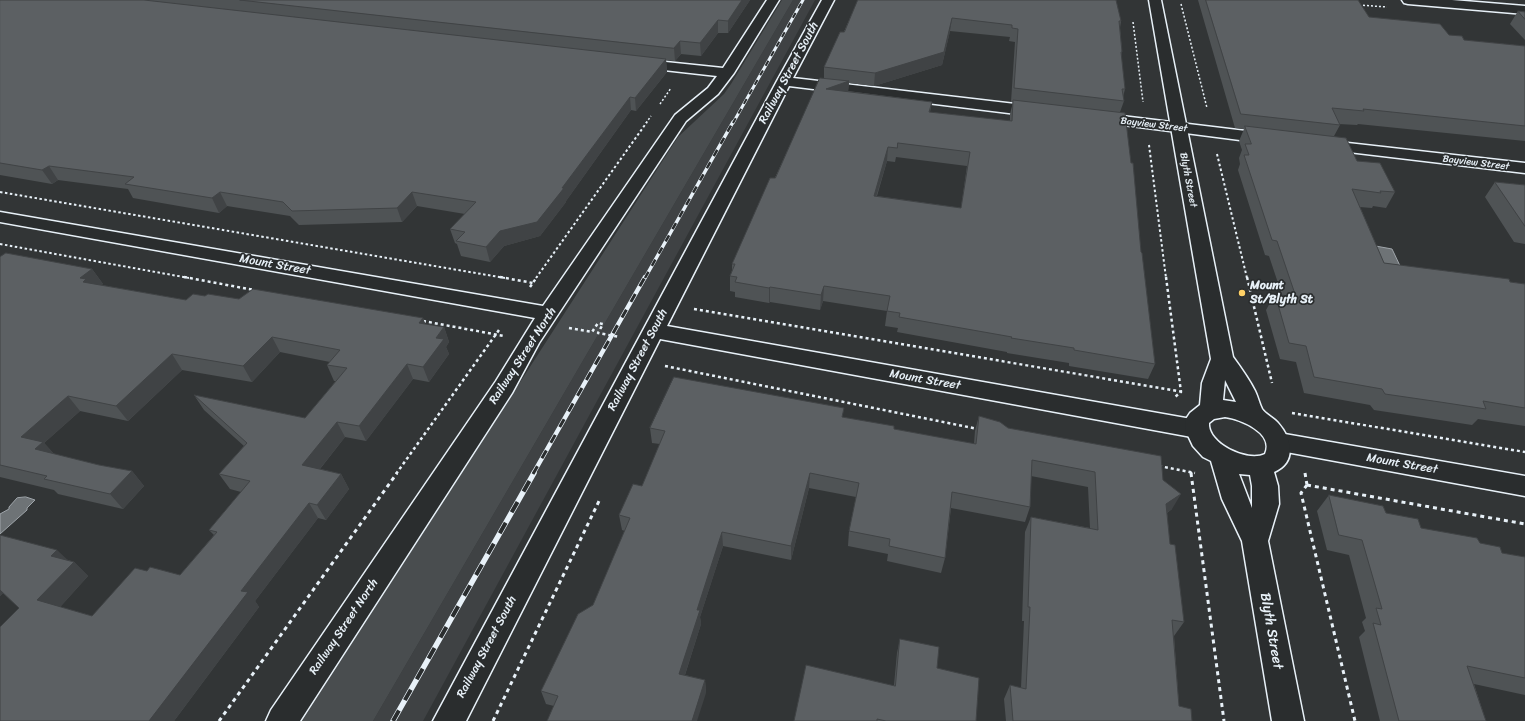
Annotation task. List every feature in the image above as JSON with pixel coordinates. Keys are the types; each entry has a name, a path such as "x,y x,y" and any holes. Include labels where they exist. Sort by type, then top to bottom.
{"street":[{"name":"Railway Street North","path":"282,721 504,387 530,341 680,118 713,91 727,73 773,0"},
{"name":"Railway Street South","path":"449,721 784,81 828,0"},
{"name":"Blyth Street","path":"1155,0 1222,359 1241,383 1247,396 1252,415"},
{"path":"1408,0 1525,10"},
{"path":"622,61 727,73"},
{"path":"784,81 1052,113"},
{"name":"Bayview Street","path":"1084,117 1282,140"},
{"name":"Bayview Street","path":"1306,143 1525,168"},
{"name":"Mount Street","path":"0,217 515,308 546,318"},
{"name":"Mount Street","path":"651,336 1197,429"},
{"path":"1212,409 1211,390 1214,377 1222,359"},
{"path":"1225,408 1239,410 1252,415 1264,423 1273,432 1279,442 1279,452 1276,459 1267,464 1260,466 1244,466 1222,458 1207,447 1200,438 1197,429 1197,420 1203,413 1212,409 1225,408"},
{"name":"Mount Street","path":"1279,442 1525,486"},
{"name":"Blyth Street","path":"1222,458 1235,499 1255,541 1288,721"},
{"name":"Blyth Street","path":"1255,541 1266,504 1265,486 1260,466"}],"path":[{"path":"1180,0 1273,388"},
{"path":"1133,16 1181,392"},
{"path":"659,105 685,68"},
{"path":"219,721 496,335 654,111"},
{"path":"0,192 533,283"},
{"path":"0,244 256,291"},
{"path":"692,309 1188,392"},
{"path":"546,318 592,332 598,323 603,324 598,333 626,338 621,347 627,348 632,339 651,336"},
{"path":"418,320 530,341"},
{"path":"665,365 982,430"},
{"path":"1175,404 1175,397 1181,392"},
{"path":"1288,412 1525,452"},
{"path":"1152,464 1191,472 1224,721"},
{"path":"1355,721 1301,493 1308,484 1525,524"}],"shaded area":[{"path":"782,0 793,0 373,721 302,721 678,137 724,94"},
{"path":"793,0 815,0 423,721 373,721"},
{"path":"1370,245 1392,249 1402,270 1379,267"},
{"path":"26,497 35,500 27,508 27,510 0,534 0,514 9,509 17,498"}],"building":[{"path":"0,0 144,0 666,59 635,98 630,97 562,188 564,188 537,222 500,231 486,247 456,241 465,232 450,229 476,202 412,192 397,208 292,211 283,202 220,192 212,198 125,184 134,177 49,166 42,170 0,163"},
{"path":"240,0 742,0 728,21 718,20 700,43 680,41 674,48"},
{"path":"858,0 1116,0 1121,21 1119,21 1125,89 1122,89 1124,101 1014,88 1018,29 1012,28 1012,25 952,18 944,52 875,73 824,67 840,32 844,32"},
{"path":"1206,0 1358,0 1369,17 1440,24 1449,35 1462,36 1464,40 1525,46 1525,126 1363,109 1364,111 1332,108 1340,125 1241,114"},
{"path":"1518,11 1525,12 1525,19"},
{"path":"820,78 849,81 826,89 932,102 929,112 1012,121 1013,100 1125,113 1131,163 1133,163 1141,252 1155,364 899,317 900,313 887,311 890,296 824,286 821,295 735,282 737,277 730,276 735,264 732,264 770,178 775,178","holes":["898,143 970,152 961,208 874,196 888,147 897,148"]},
{"path":"1245,126 1346,138 1357,161 1380,163 1395,192 1380,191 1381,193 1352,189 1384,263 1509,279 1510,282 1525,284 1525,408 1483,401 1486,409 1385,394 1382,389 1314,377 1306,346 1289,343 1275,294 1296,297 1277,241 1272,240 1244,155 1249,155 1245,144 1251,144"},
{"path":"1495,182 1525,185 1525,226"},
{"path":"6,253 92,269 80,278 86,279 83,282 186,300 193,294 205,296 208,294 239,299 253,289 423,318 419,323 444,327 436,338 444,339 423,367 407,364 359,426 337,422 302,465 341,474 317,505 309,503 241,591 248,592 149,721 0,721 0,627 19,608 0,590 0,535 57,550 51,556 74,562 37,600 92,616 135,568 147,571 150,567 180,575 217,532 209,530 250,481 219,474 247,443 194,395 305,418 347,368 327,365 340,350 272,337 243,366 172,354 116,406 68,396 21,437 43,442 35,449 99,465 132,471 110,494 44,479 47,476 0,465 0,257"},
{"path":"674,377 844,408 842,417 894,426 894,429 976,444 979,416 1000,422 1008,428 1161,456 1163,480 1181,494 1166,504 1170,544 1175,545 1184,622 1172,620 1179,706 1191,709 1192,721 1013,721 1010,685 1026,689 1030,607 1028,607 1031,517 1098,530 1095,472 1032,460 1030,507 952,492 945,558 889,546 890,539 849,531 859,483 810,473 791,546 722,532 697,610 700,610 679,674 705,680 692,721 547,721 558,696 541,691 578,614 593,605 630,518 619,515 633,484 642,486 665,431 650,428"},
{"path":"1329,495 1383,506 1386,513 1418,519 1421,528 1477,538 1480,543 1500,547 1502,553 1525,557 1525,678 1467,666 1486,721 1399,721 1373,623 1381,625 1376,608 1382,609 1362,540 1339,535"},
{"path":"900,639 939,647 937,668 979,678 976,721 886,721 877,719 877,721 794,721 806,665 895,686"}],"railway":[{"path":"733,123 803,0"},
{"path":"645,278 733,122"},
{"path":"533,474 645,277"},
{"path":"393,721 534,473"}],"place":[{"name":"Mount St/Blyth St","path":"1242,293"}]}
